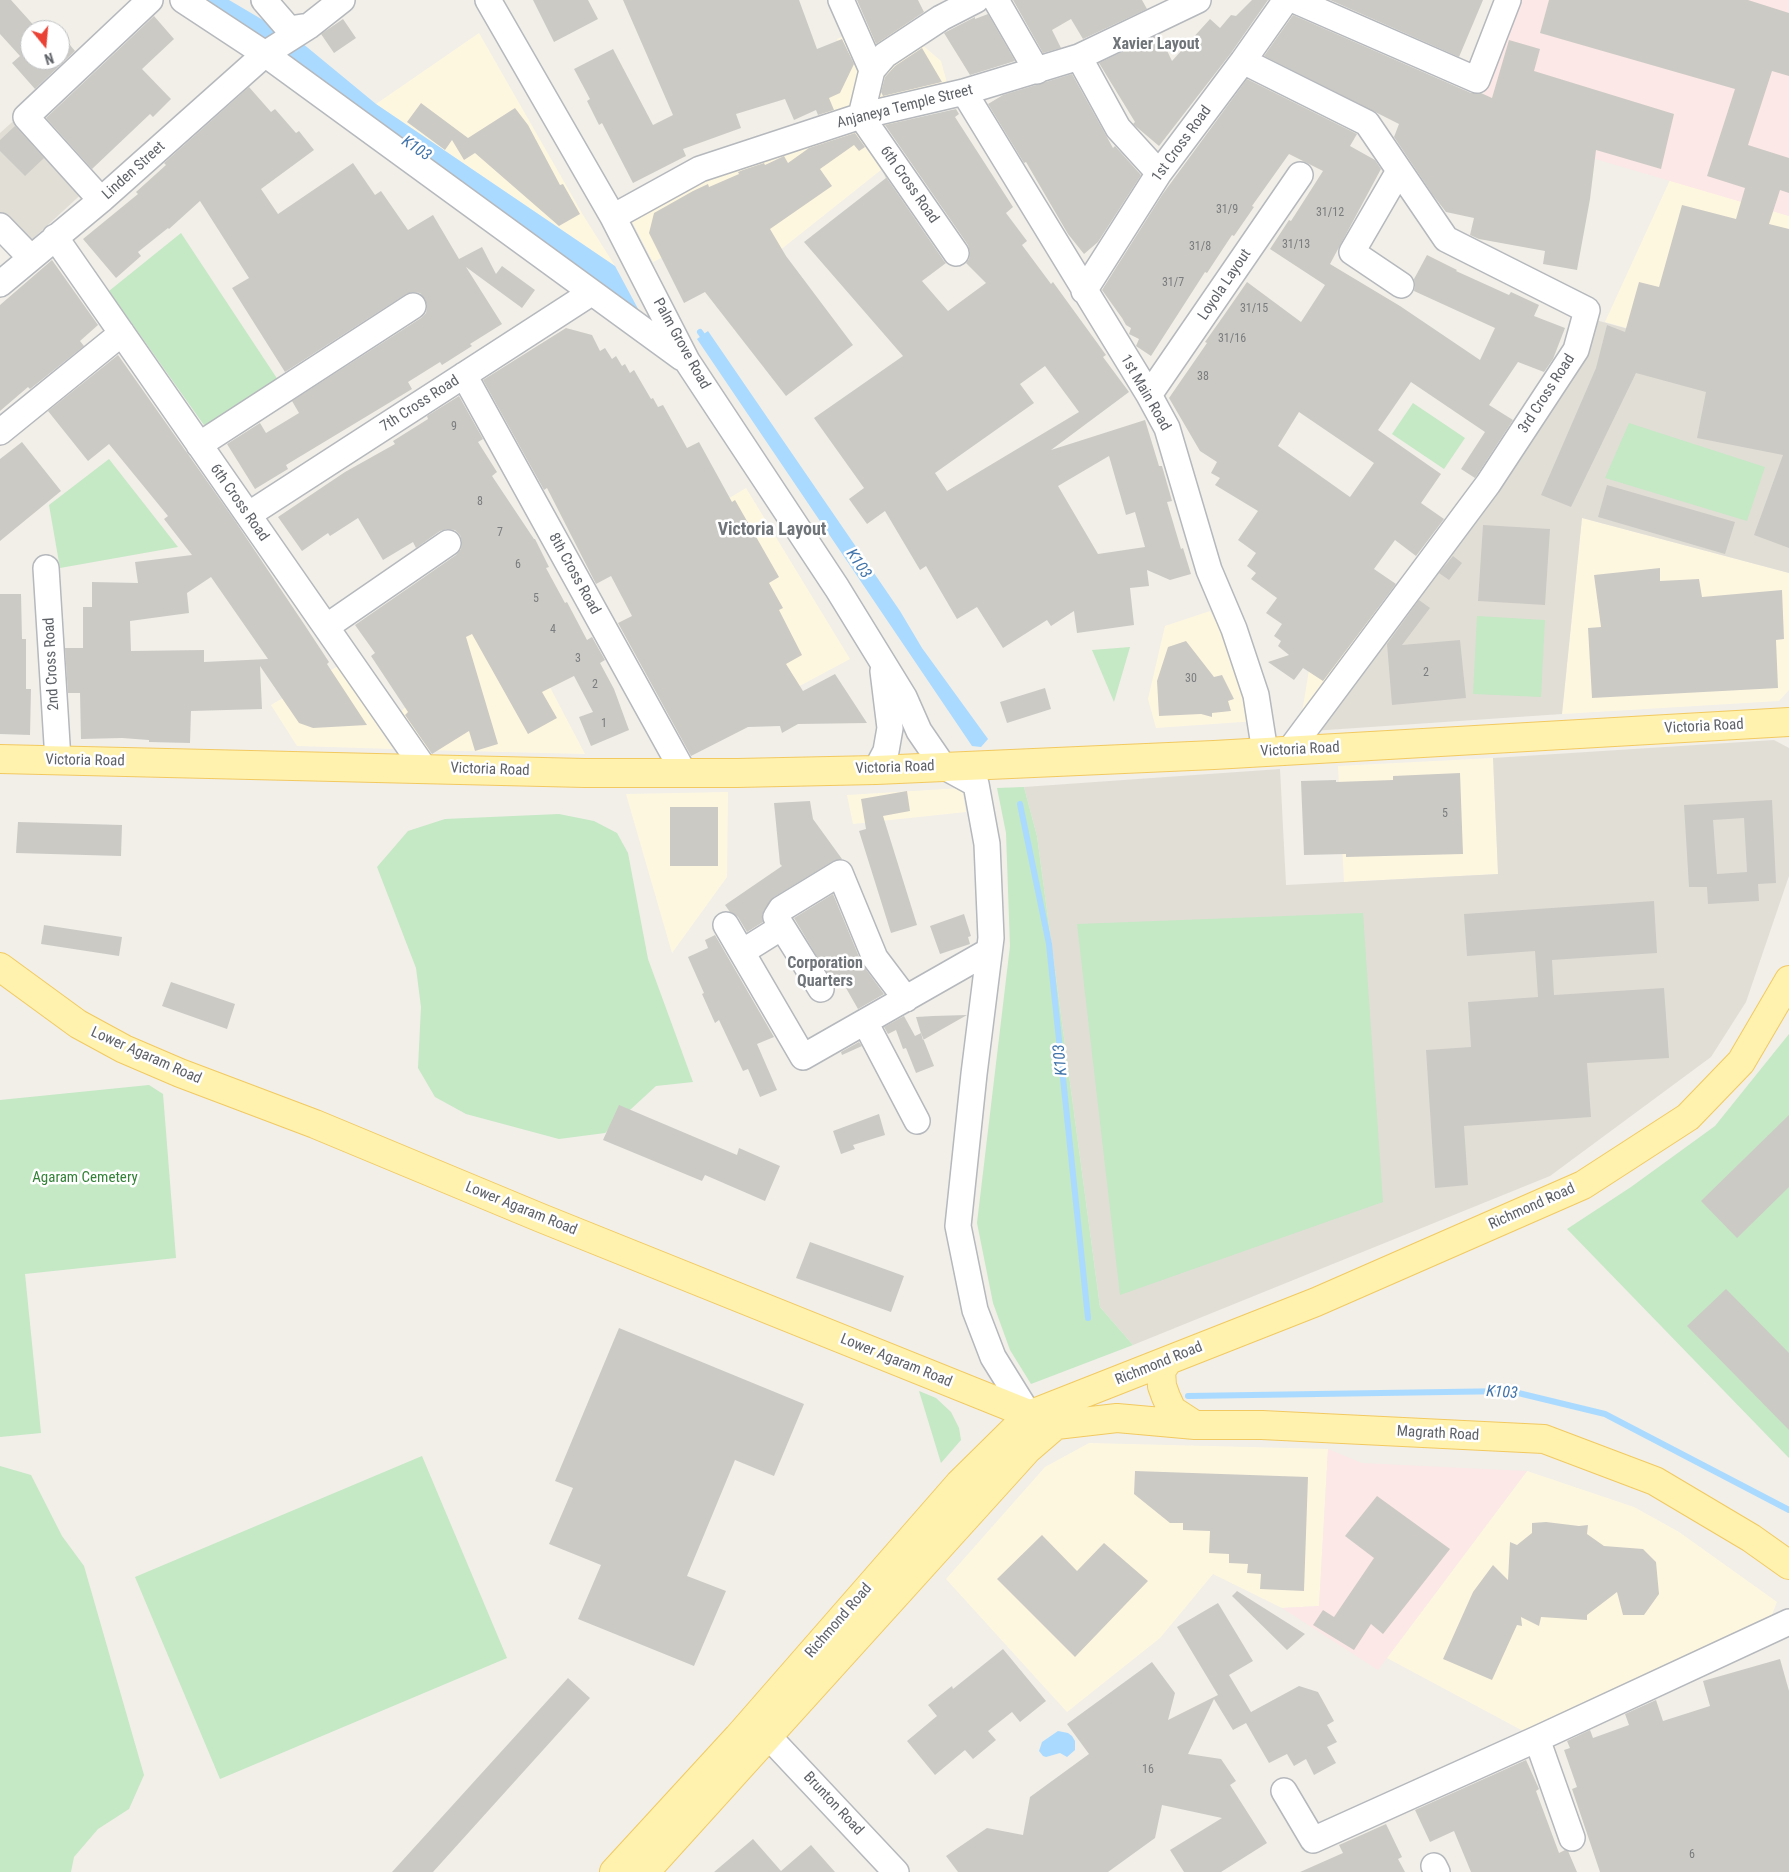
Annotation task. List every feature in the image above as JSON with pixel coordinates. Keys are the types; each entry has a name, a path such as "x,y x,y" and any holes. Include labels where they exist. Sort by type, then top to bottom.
{"main road":[{"name":"Victoria Road","path":"0,758 424,768 585,774 964,770 1104,760 1789,722"},
{"name":"Lower Agaram Road","path":"0,967 78,1024 124,1049 180,1073 315,1124 541,1218 1056,1426"},
{"name":"Richmond Road","path":"645,1872 959,1484 1029,1415 1316,1302 1582,1185 1688,1117 1741,1062 1789,980"},
{"path":"1168,1361 1161,1371 1166,1397 1172,1410 1195,1425"},
{"name":"Magrath Road","path":"1056,1426 1117,1418 1195,1425 1262,1425 1544,1439 1655,1481 1751,1538 1789,1565"},
{"name":"Richmond Road","path":"614,1872 759,1730 973,1509 1027,1450 1056,1426"}],"street":[{"path":"101,200 26,117 150,0"},
{"path":"183,0 265,54 686,361"},
{"path":"264,0 289,29 307,27 342,0"},
{"name":"Palm Grove Road","path":"488,0 614,217 686,361 786,510 881,659 908,703 919,730 964,770"},
{"path":"841,0 872,70"},
{"path":"861,116 872,70 885,55 941,18 976,0"},
{"path":"996,0 1037,71"},
{"name":"Anjaneya Temple Street","path":"614,217 700,170 861,116 964,92 1079,57 1197,0"},
{"name":"1st Cross Road","path":"1084,291 1159,173 1244,61 1286,0"},
{"path":"1294,0 1477,80 1508,0"},
{"name":"Linden Street","path":"0,284 101,200 265,54 307,27"},
{"path":"1079,57 1118,128 1159,173"},
{"name":"3rd Cross Road","path":"1244,61 1367,123 1446,239 1587,310 1576,350 1488,484 1277,751"},
{"name":"1st Main Road","path":"964,92 1149,395 1167,428 1209,570 1234,629 1277,751"},
{"name":"6th Cross Road","path":"861,116 956,253"},
{"path":"1399,171 1352,252 1401,285"},
{"name":"Loyola Layout","path":"1149,395 1300,175"},
{"path":"0,226 31,258"},
{"name":"6th Cross Road","path":"55,238 424,768"},
{"name":"7th Cross Road","path":"248,515 591,293"},
{"path":"199,445 413,306"},
{"path":"0,432 122,333"},
{"name":"8th Cross Road","path":"464,375 684,773"},
{"path":"326,627 448,543"},
{"name":"2nd Cross Road","path":"46,568 58,760"},
{"path":"876,770 886,751 890,728 881,659"},
{"path":"964,770 987,844 991,938 958,1226 975,1310 993,1356 1029,1415"},
{"path":"821,989 776,918 781,909 840,873 876,958 906,999"},
{"path":"726,925 803,1057 989,951"},
{"path":"742,952 782,927"},
{"path":"865,1022 917,1121"},
{"path":"1284,1791 1313,1840 1537,1740 1789,1622"},
{"name":"Brunton Road","path":"759,1730 896,1872"},
{"path":"1537,1740 1572,1838"}],"shaded area":[{"path":"1518,0 1789,0 1789,216 1473,123"},
{"path":"901,11 920,43 941,61 953,105 873,130 891,162 779,251 701,238 653,262 624,206 826,123 811,82 847,69 837,39"},
{"path":"479,33 583,215 615,266 376,104"},
{"path":"20,115 88,188 24,247 0,221 0,133"},
{"path":"1670,180 1789,216 1789,373 1605,322"},
{"path":"1592,319 1789,373 1789,573 1582,518 1562,714 1312,731"},
{"path":"746,488 850,659 738,719 639,552"},
{"path":"1582,518 1789,573 1789,690 1779,701 1562,714"},
{"path":"493,579 585,754 423,750 396,716 438,677"},
{"path":"1361,597 1386,615 1299,731 1309,670"},
{"path":"1210,611 1225,638 1256,721 1156,728 1148,699 1165,626"},
{"path":"338,666 393,749 297,746 271,705"},
{"path":"1774,740 1789,748 1789,876 1746,1002 1711,1057 1550,1176 1133,1345 1100,1307 1037,836 1024,787 1280,769 1286,885 1498,874 1493,758"},
{"path":"1493,758 1498,874 1344,882 1338,766"},
{"path":"962,788 966,812 853,824 847,795"},
{"path":"728,792 727,877 672,953 626,794"},
{"path":"1089,1443 1328,1449 1319,1606 1282,1608 1213,1574 1160,1638 1067,1712 946,1579 1045,1467"},
{"path":"1328,1449 1362,1463 1527,1471 1378,1670 1282,1608 1319,1606"},
{"path":"1527,1471 1634,1507 1679,1532 1777,1602 1769,1622 1525,1732 1387,1658"}],"green space":[{"path":"181,233 280,383 206,428 109,291"},
{"path":"1413,403 1465,438 1444,469 1392,434"},
{"path":"1629,423 1765,467 1747,521 1605,478"},
{"path":"109,459 178,547 60,568 49,505"},
{"path":"1477,616 1545,620 1541,697 1473,694"},
{"path":"1130,647 1114,702 1092,650"},
{"path":"1024,787 1037,836 1100,1307 1133,1345 1031,1384 1010,1350 993,1303 977,1223 1010,946 1006,833 997,788"},
{"path":"559,814 594,821 617,833 628,853 648,959 693,1082 656,1086 605,1133 559,1139 466,1114 435,1097 418,1068 421,1007 416,968 377,867 408,831 445,819"},
{"path":"1363,913 1383,1202 1120,1295 1077,924"},
{"path":"1789,1034 1789,1458 1567,1229 1631,1187 1715,1126"},
{"name":"Agaram Cemetery","path":"149,1085 163,1094 176,1258 25,1274 41,1433 0,1437 0,1100"},
{"path":"919,1391 936,1398 951,1412 959,1428 961,1440 941,1463"},
{"path":"422,1456 507,1658 220,1779 135,1577"},
{"path":"0,1466 31,1475 62,1536 84,1566 144,1775 129,1809 98,1829 74,1857 71,1872 0,1872"}],"water":[{"path":"203,0 229,0 302,43 376,104 615,266 644,320"},
{"path":"708,331 900,611 922,648 988,739 981,747 972,746 697,339"},
{"path":"1058,1731 1072,1736 1075,1741 1075,1750 1067,1757 1060,1753 1046,1757 1043,1756 1039,1751 1042,1742"}],"building":[{"path":"0,0 11,0 29,20 20,20 20,56 0,34"},
{"path":"533,0 588,0 598,19 554,42"},
{"path":"623,0 799,0 817,49 842,39 854,64 840,93 829,98 834,110 818,115 816,110 794,120 785,99 736,114 741,128 683,149 686,156 633,183 602,123 599,125 587,101 590,99 574,69 613,49 653,125 673,115"},
{"path":"857,0 918,0 924,12 876,44"},
{"path":"1013,0 1142,0 1147,9 1083,39 1071,19 1052,30 1061,48 1043,53"},
{"path":"1252,0 1268,0 1231,53 1159,146 1133,124 1135,122 1099,63 1159,34 1172,61 1210,19 1220,28 1231,15 1236,16"},
{"path":"1330,0 1483,0 1459,57"},
{"path":"1549,0 1748,0 1789,13 1789,76 1772,71 1748,145 1789,158 1789,193 1780,190 1769,224 1789,229 1789,548 1754,535 1783,455 1697,438 1706,392 1636,373 1571,507 1541,495 1596,368 1607,325 1625,332 1639,282 1659,287 1682,205 1736,219 1745,188 1707,176 1735,89 1540,33"},
{"path":"988,14 1015,61 970,75 944,33 975,17 975,19"},
{"path":"1293,15 1471,93 1481,93 1492,98 1509,40 1540,49 1534,71 1674,114 1661,169 1596,150 1590,199 1577,270 1543,264 1545,251 1479,239 1470,235 1474,218 1446,212 1433,195 1394,137 1399,124 1264,56"},
{"path":"154,16 174,39 142,69 171,99 153,117 150,114 92,169 46,118"},
{"path":"343,19 356,38 334,53 321,34"},
{"path":"70,45 75,51 70,56"},
{"path":"922,48 942,82 883,96 881,92 885,77 895,66"},
{"path":"20,56 20,70 55,70 35,89 12,63"},
{"path":"1072,74 1113,148 1115,146 1141,175 1098,242 1084,254 1068,234 1026,162 1024,163 988,104 1003,95"},
{"path":"1247,79 1357,134 1350,146 1375,160 1381,169 1330,264 1400,306 1480,360 1495,328 1414,291 1414,279 1427,255 1456,271 1509,295 1511,292 1539,305 1534,316 1565,328 1553,359 1544,372 1518,362 1489,405 1513,420 1475,478 1461,469 1485,432 1411,382 1378,430 1441,474 1421,503 1444,519 1416,556 1395,540 1374,569 1396,584 1323,681 1303,668 1294,680 1268,662 1289,655 1278,646 1281,641 1274,636 1282,624 1266,613 1277,598 1251,579 1256,573 1247,566 1256,553 1238,540 1258,511 1215,485 1220,478 1211,473 1217,462 1200,451 1169,398 1247,282 1301,322 1325,285 1270,249 1289,220 1291,221 1323,171 1289,154 1252,206 1254,207 1234,236 1232,235 1207,273 1205,272 1151,356 1136,346 1139,339 1129,334 1131,328 1126,325 1102,290 1162,195","holes":["1299,412 1374,463 1350,497 1278,446"]},
{"path":"249,87 271,112 275,109 296,133 299,131 314,150 261,189 278,214 353,163 375,195 381,191 408,230 433,215 459,259 482,247 496,274 502,266 535,290 522,308 466,267 502,324 470,344 472,346 442,365 440,362 408,382 412,389 286,465 288,469 255,489 227,444 260,423 266,433 299,413 292,401 421,318 426,313 427,306 425,299 420,293 406,294 285,372 232,288 249,278 200,201 169,229 138,252 141,256 116,278 83,239 138,194 136,192 166,165 164,163"},
{"path":"421,103 468,138 515,108 528,125 560,185 563,184 580,214 559,226 475,153 464,160 452,140 445,150 407,122"},
{"path":"956,109 959,114 955,117 1013,207 1006,213 1027,241 1022,245 1051,284 1053,282 1106,355 1103,357 1129,392 1051,450 1145,420 1159,466 1162,466 1172,501 1167,502 1181,549 1183,548 1191,574 1170,580 1147,570 1149,586 1130,588 1134,625 1077,633 1074,611 1051,626 1047,620 1003,648 977,607 957,619 926,566 920,570 885,511 867,524 849,499 864,488 814,418 903,356 804,242 886,178 884,174 946,263 922,281 948,311 986,283 966,263 970,252 968,245 885,125","holes":["1045,366 1079,412 947,491 935,473 1034,403 1020,384","1109,456 1126,515 1135,512 1145,547 1098,554 1058,486"]},
{"path":"15,126 44,158 25,176 0,151 0,140"},
{"path":"855,133 865,147 859,151 854,145 820,169 832,186 770,229 786,256 853,345 786,396 705,292 684,303 649,233 654,213 693,191 708,184 709,187 739,174 738,172 743,170 764,163 765,165 784,156 788,163 809,148"},
{"path":"52,260 98,325 80,341 84,346 30,389 28,387 0,411 0,305"},
{"path":"566,328 592,335 600,351 605,348 612,359 616,356 622,366 625,364 630,373 634,370 651,399 653,398 658,407 663,405 687,448 699,442 732,502 735,500 779,577 769,583 783,608 779,610 802,655 786,664 803,691 835,674 867,723 798,724 782,733 780,726 748,727 691,756 618,623 632,616 611,576 596,584 547,488 544,490 483,380"},
{"path":"118,355 233,518 329,662 327,664 367,725 313,728 299,723 260,666 262,709 191,711 190,743 149,742 149,740 122,738 81,739 80,693 68,693 65,648 83,648 83,607 92,607 92,582 138,583 135,562 192,555 164,519 168,516 109,444 88,461 48,411","holes":["211,577 268,659 204,662 204,650 131,651 130,621 189,613 187,593"]},
{"path":"459,396 483,439 478,442 497,472 492,476 535,539 549,567 546,568 587,640 592,637 605,660 600,663 614,689 629,730 591,746 579,717 593,712 574,676 542,692 557,718 528,734 472,634 466,637 498,744 475,751 469,731 432,754 405,715 408,712 371,656 375,653 355,625 456,555 461,549 462,541 460,535 455,530 446,529 440,531 416,548 413,542 383,560 358,518 330,536 328,533 302,551 278,517 345,472 395,444 393,441 428,419 427,416"},
{"path":"22,442 61,491 0,541 0,459"},
{"path":"1607,485 1735,522 1725,554 1598,517"},
{"path":"1483,525 1550,529 1545,605 1478,601"},
{"path":"1453,556 1462,563 1449,580 1439,573"},
{"path":"1660,568 1660,581 1699,579 1702,597 1782,590 1784,639 1776,640 1778,688 1592,698 1588,628 1601,627 1594,575"},
{"path":"0,594 21,594 22,639 26,639 26,689 31,689 30,735 0,734"},
{"path":"1419,600 1430,608 1402,645 1460,640 1466,698 1392,705 1387,644"},
{"path":"1186,641 1214,677 1222,675 1234,699 1228,701 1231,711 1212,713 1212,717 1201,714 1159,716 1157,681 1168,647"},
{"path":"1045,688 1051,709 1007,723 1000,702"},
{"path":"1460,773 1463,854 1346,857 1346,854 1304,855 1301,781 1393,780 1393,776"},
{"path":"907,791 910,811 883,816 917,925 891,933 859,831 866,829 861,799"},
{"path":"1772,800 1776,883 1758,884 1759,901 1708,904 1707,887 1689,887 1684,805","holes":["1744,818 1747,872 1717,874 1713,820"]},
{"path":"810,801 813,819 842,859 833,861 774,897 764,910 763,922 747,932 738,917 730,912 725,905 782,866 780,864 774,803"},
{"path":"670,807 718,807 718,866 670,866"},
{"path":"18,822 122,825 121,856 16,853"},
{"path":"833,894 862,964 884,994 858,1009 842,981 834,985 794,918"},
{"path":"1654,901 1657,953 1552,960 1554,995 1664,988 1669,1058 1587,1063 1591,1117 1464,1126 1468,1185 1435,1188 1426,1050 1471,1047 1468,1002 1538,997 1535,951 1467,956 1464,914"},
{"path":"964,914 971,936 968,937 970,944 940,954 930,926"},
{"path":"44,925 122,937 119,956 41,944"},
{"path":"715,935 774,1037 757,1044 777,1090 760,1097 748,1069 743,1071 719,1020 715,1023 688,957 708,948 705,940"},
{"path":"171,982 235,1004 227,1029 162,1006"},
{"path":"967,1015 923,1040 916,1017 933,1016"},
{"path":"904,1016 915,1036 921,1033 934,1066 916,1073 906,1048 903,1049 896,1030 888,1034 884,1027"},
{"path":"859,1042 862,1046 842,1055 841,1052"},
{"path":"619,1105 737,1155 739,1148 780,1166 765,1201 705,1175 702,1181 603,1140"},
{"path":"879,1114 885,1135 853,1145 855,1149 841,1154 833,1131"},
{"path":"1789,1115 1789,1187 1737,1238 1701,1201"},
{"path":"810,1242 904,1276 891,1312 796,1278"},
{"path":"1726,1289 1789,1353 1789,1430 1687,1326"},
{"path":"619,1328 804,1404 774,1476 735,1460 687,1576 726,1591 694,1666 578,1619 601,1565 549,1544 573,1488 555,1481"},
{"path":"1135,1471 1308,1477 1304,1591 1260,1589 1261,1574 1247,1573 1248,1564 1229,1563 1229,1554 1209,1553 1210,1531 1183,1530 1183,1523 1170,1523 1134,1494"},
{"path":"1377,1496 1450,1549 1383,1634 1371,1624 1354,1650 1313,1625 1323,1610 1334,1617 1374,1558 1345,1536"},
{"path":"1546,1522 1579,1526 1588,1525 1587,1534 1604,1546 1643,1549 1656,1562 1659,1594 1644,1615 1623,1615 1617,1592 1587,1615 1587,1620 1541,1617 1539,1626 1521,1617 1522,1626 1517,1625 1492,1680 1443,1659 1473,1592 1493,1565 1508,1580 1510,1542 1517,1545 1532,1533 1532,1523"},
{"path":"1042,1535 1077,1571 1104,1543 1148,1581 1075,1657 997,1579"},
{"path":"1237,1591 1305,1634 1287,1650 1232,1596"},
{"path":"1218,1603 1253,1661 1229,1675 1251,1712 1299,1686 1318,1692 1334,1721 1327,1725 1337,1742 1327,1747 1336,1763 1314,1775 1306,1759 1294,1766 1287,1754 1269,1763 1246,1723 1233,1730 1214,1699 1188,1754 1221,1759 1236,1781 1230,1785 1267,1843 1221,1872 1184,1872 1170,1850 1222,1818 1162,1805 1155,1838 1108,1872 958,1872 946,1856 987,1828 1023,1835 1030,1797 1089,1754 1067,1724 1152,1662 1175,1693 1168,1720 1218,1695 1177,1627"},
{"path":"1003,1649 1046,1701 1020,1722 1012,1712 988,1731 996,1740 973,1759 965,1750 935,1775 907,1741 937,1716 928,1705 952,1686 953,1689"},
{"path":"1780,1659 1789,1691 1789,1872 1600,1872 1572,1789 1577,1787 1564,1750 1570,1748 1567,1741 1590,1730 1593,1738 1629,1725 1625,1714 1656,1700 1663,1721 1710,1706 1703,1681"},
{"path":"568,1678 590,1698 433,1872 392,1872"},
{"path":"1526,1760 1539,1789 1536,1791 1559,1853 1565,1850 1568,1851 1577,1872 1471,1872 1454,1831 1430,1842 1415,1810"},
{"path":"1386,1824 1402,1857 1398,1859 1405,1872 1300,1872 1343,1853 1339,1845"},
{"path":"753,1839 781,1871 811,1845 835,1872 714,1872"}],"waterway":[{"name":"K103","path":"700,332 707,342"},
{"name":"K103","path":"1020,804 1049,944 1088,1318"},
{"name":"K103","path":"1188,1396 1510,1391 1605,1414 1789,1510"}],"district":[{"name":"Xavier Layout","path":"1156,45"},
{"name":"Victoria Layout","path":"772,530"},
{"name":"Corporation Quarters","path":"825,973"}]}
